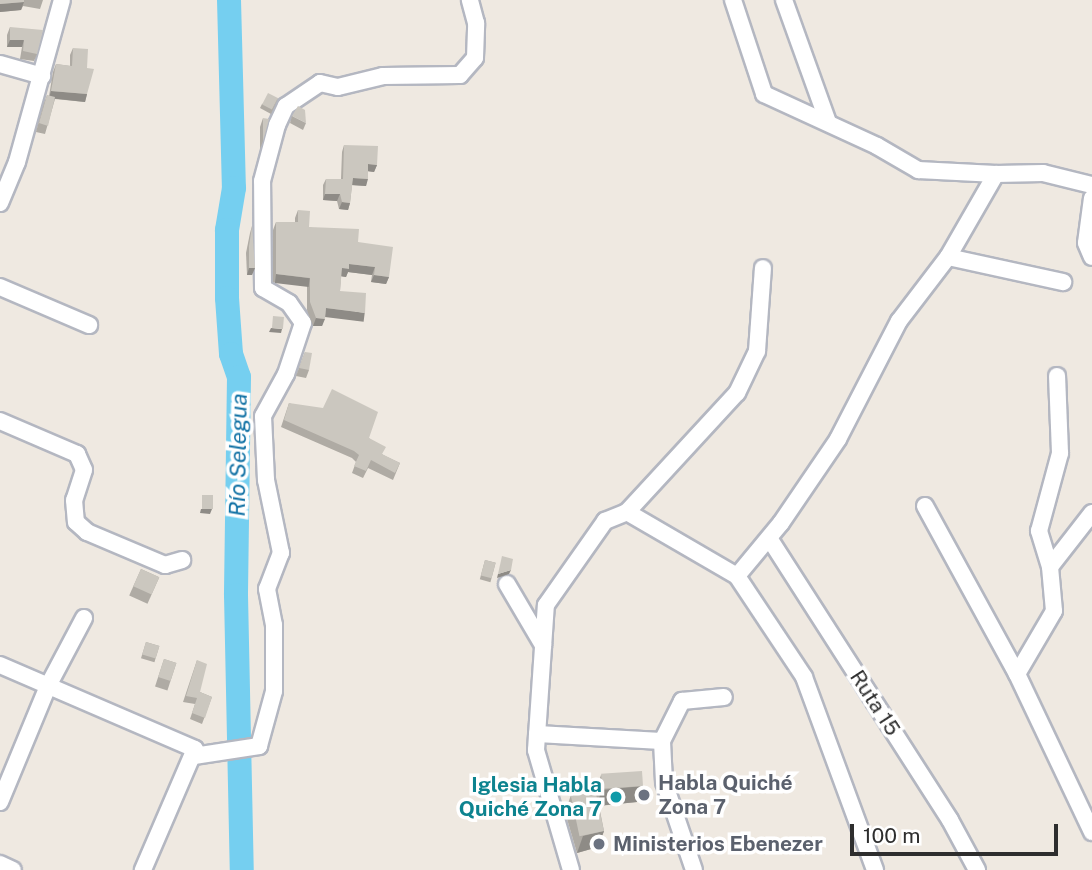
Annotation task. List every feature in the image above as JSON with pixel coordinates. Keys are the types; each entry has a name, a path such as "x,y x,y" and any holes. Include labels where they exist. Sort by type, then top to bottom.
{"street":[{"path":"0,203 18,162 62,0"},
{"path":"194,756 212,756 259,746 274,691 274,625 267,589 281,553 267,480 263,416 286,374 303,323 289,303 262,288 262,181 277,125 286,106 320,83 338,87 383,76 460,75 475,58 476,23 470,0"},
{"path":"733,0 764,93 790,110 828,122 918,170 1043,173 1092,185"},
{"path":"784,0 828,122"},
{"path":"0,64 42,76"},
{"path":"737,576 769,538 838,439 899,321 948,257 996,173"},
{"path":"1092,198 1086,243 1092,257"},
{"path":"948,257 1063,282"},
{"path":"571,870 536,750 546,605 605,521 627,512 737,393 757,351 763,268"},
{"path":"0,287 89,325"},
{"path":"1017,674 1054,611 1050,567 1039,531 1060,453 1057,376"},
{"path":"0,421 77,454 85,470 74,500 76,522 88,531 165,565 182,560"},
{"path":"925,506 1017,674 1092,832"},
{"path":"627,512 737,576 804,677 874,870"},
{"path":"1050,567 1092,513"},
{"name":"Ruta 15","path":"769,538 950,820 977,870"},
{"path":"507,584 543,645"},
{"path":"0,802 48,686 84,618"},
{"path":"0,665 195,749 143,870"},
{"path":"694,870 664,782 662,741 682,701 724,697"},
{"path":"537,734 662,741"},
{"path":"0,864 13,870"}],"building":[{"path":"0,0 24,0 24,2 0,4"},
{"path":"10,27 43,30 37,54 23,51 24,40 10,40"},
{"path":"73,48 88,49 87,68 94,69 87,94 51,91 56,64 72,66"},
{"path":"268,93 278,98 272,110 262,105"},
{"path":"47,95 55,97 48,126 39,123"},
{"path":"298,106 305,110 306,123 292,116"},
{"path":"263,118 269,119 263,141"},
{"path":"344,145 378,146 377,165 368,164 368,179 353,178 350,203 342,202 340,194 325,194 326,179 343,179"},
{"path":"298,210 310,211 309,227 359,229 358,242 393,247 389,277 374,275 375,267 349,264 349,269 342,268 340,291 366,293 365,313 326,308 325,319 316,318 310,302 310,278 276,274 276,222 298,222"},
{"path":"252,226 255,268 249,268 249,246"},
{"path":"273,316 284,317 283,329 272,328"},
{"path":"305,352 312,353 309,370 299,368"},
{"path":"332,389 378,412 369,438 386,447 382,454 400,463 395,473 371,460 366,471 354,466 359,455 354,451 284,420 289,403 323,408"},
{"path":"202,495 213,495 213,509 202,509"},
{"path":"502,556 513,559 511,570 498,574"},
{"path":"485,560 496,563 491,578 481,575"},
{"path":"141,569 159,577 152,594 133,586"},
{"path":"146,642 159,646 156,659 142,654"},
{"path":"164,659 176,663 170,681 158,677"},
{"path":"197,660 207,664 200,692 212,697 205,718 192,713 197,698 186,696"},
{"path":"642,771 643,786 602,789 601,774"},
{"path":"595,789 604,831 579,836 571,794"}],"waterway":[{"name":"Río Selegua","path":"229,0 234,188 227,230 227,298 231,354 239,377 236,595 242,870"}],"place":[{"name":"Habla Quiché Zona 7","path":"644,795"},
{"name":"Iglesia Habla Quiché Zona 7","path":"616,797"},
{"name":"Ministerios Ebenezer","path":"599,844"}]}
